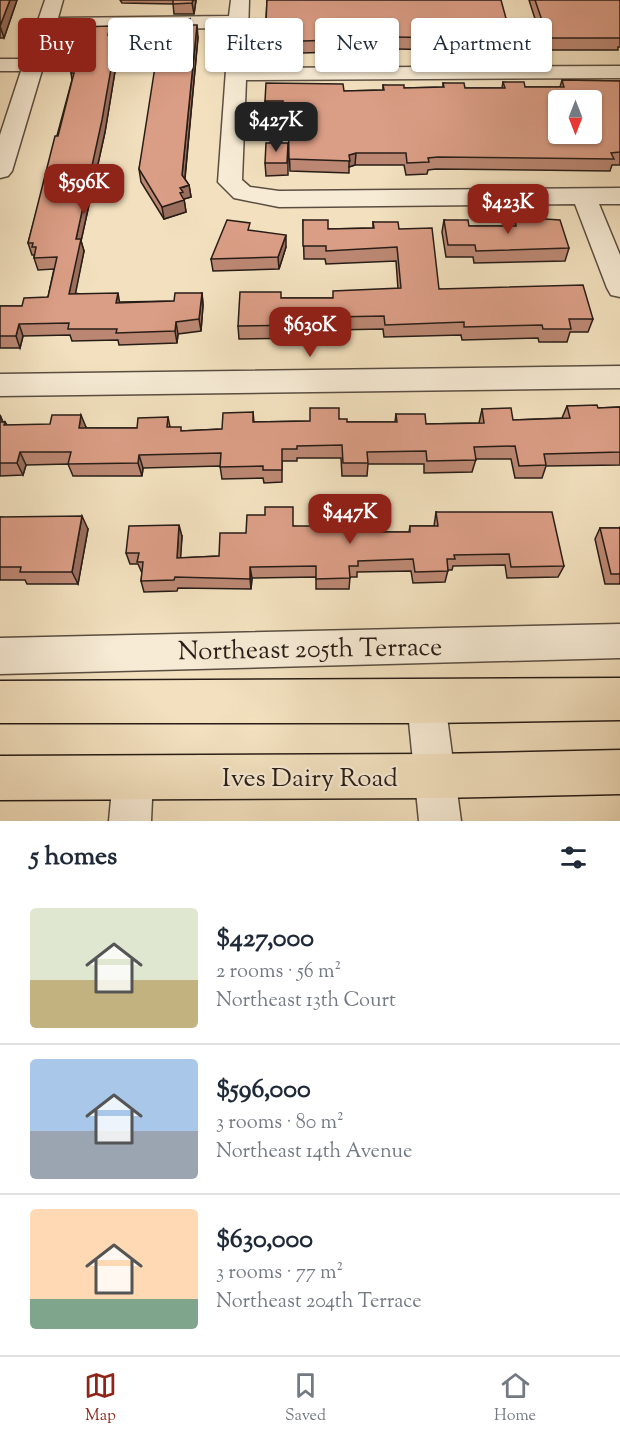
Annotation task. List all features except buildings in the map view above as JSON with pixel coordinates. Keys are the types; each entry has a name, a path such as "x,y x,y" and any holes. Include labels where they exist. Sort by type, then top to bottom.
{"main road":[{"path":"0,702 426,702 620,699"},
{"name":"Ives Dairy Road","path":"0,778 435,776 620,772"}],"street":[{"path":"49,18 54,0"},
{"path":"239,18 240,0"},
{"path":"96,23 205,22"},
{"path":"0,65 18,65"},
{"path":"0,171 31,72"},
{"path":"620,72 237,74 230,182 243,193 279,199 620,196"},
{"path":"584,196 620,288"},
{"path":"0,386 620,377"},
{"name":"Northeast 205th Terrace","path":"0,656 620,641"},
{"path":"426,702 440,821"},
{"path":"130,821 133,778"}]}
